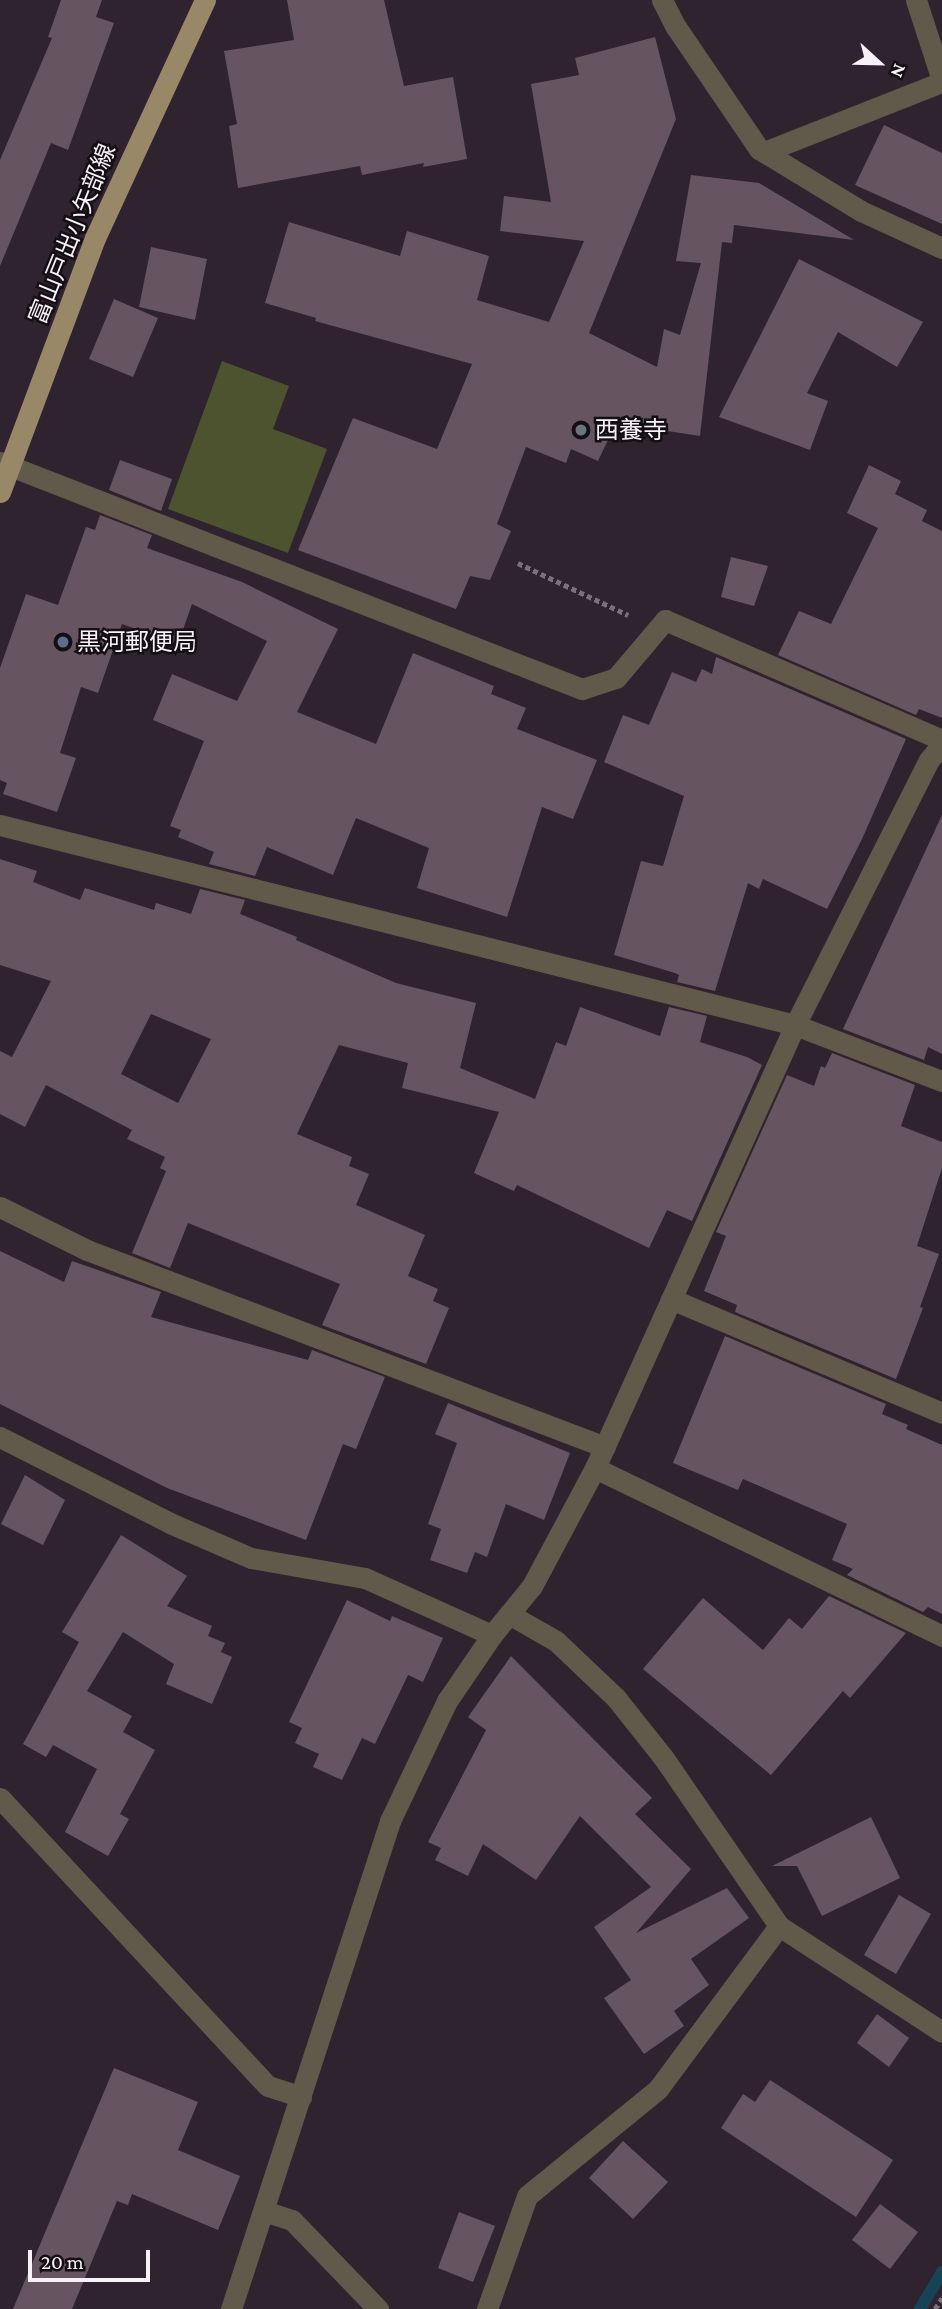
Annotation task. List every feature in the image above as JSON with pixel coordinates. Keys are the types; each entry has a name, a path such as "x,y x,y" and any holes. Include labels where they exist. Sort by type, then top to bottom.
{"main road":[{"name":"富山戸出小矢部線","path":"0,492 5,464 94,238 205,0"}],"street":[{"path":"662,0 684,38 764,152 861,211 942,248"},
{"path":"764,152 942,81 916,0"},
{"path":"5,464 582,689 616,678 665,620 942,742 929,760 795,1025 595,1468 532,1586 492,1635 447,1701 390,1821 231,2309"},
{"path":"0,825 795,1025 942,1081"},
{"path":"0,1207 87,1250 605,1447"},
{"path":"671,1299 942,1413"},
{"path":"0,1437 170,1523 251,1558 365,1578 492,1635"},
{"path":"595,1468 942,1636"},
{"path":"509,1614 556,1641 616,1698 663,1757 779,1926 942,2032"},
{"path":"0,1798 268,2086 301,2096"},
{"path":"487,2309 527,2196 658,2089 779,1926"},
{"path":"264,2211 292,2220 378,2309"}],"path":[{"path":"518,563 657,629"},
{"path":"935,2309 942,2298"}],"green space":[{"path":"222,361 289,386 273,429 327,449 288,553 168,509"}],"building":[{"path":"61,0 102,0 96,17 114,23 68,150 51,143 0,266 0,160 52,38 48,37"},
{"path":"287,0 384,0 404,86 453,77 467,159 423,167 424,163 362,175 360,166 238,188 229,126 237,124 224,51 294,40"},
{"path":"655,37 676,119 589,333 657,367 664,329 680,335 701,263 676,261 691,175 759,183 854,240 734,225 732,243 722,242 700,436 616,423 598,461 571,449 566,463 526,447 497,524 511,531 490,580 470,576 456,609 298,550 353,418 437,449 472,364 315,321 316,318 265,303 289,222 400,256 407,231 489,256 477,300 549,322 584,241 500,231 504,196 551,202 531,84 579,75 575,58"},
{"path":"884,125 942,153 942,224 855,185"},
{"path":"151,247 207,259 195,320 139,307"},
{"path":"799,259 923,322 897,367 838,332 807,393 828,401 810,450 719,417"},
{"path":"114,299 158,318 133,377 89,359"},
{"path":"120,460 172,479 161,511 109,490"},
{"path":"869,465 901,481 895,494 927,510 922,521 942,531 942,718 919,709 916,715 778,655 799,611 831,624 878,528 847,513"},
{"path":"100,515 152,535 147,548 242,582 338,629 297,712 376,744 413,653 494,686 491,694 526,708 517,729 597,760 573,819 542,807 507,917 417,888 429,848 356,818 333,875 267,847 255,876 209,864 214,852 178,837 181,830 170,826 204,741 153,720 172,674 237,701 267,641 192,604 178,644 122,624 98,693 81,687 60,753 76,758 57,812 3,794 7,783 0,780 0,668 26,594 58,605 86,527 95,530"},
{"path":"731,557 768,566 754,606 721,597"},
{"path":"716,657 906,739 862,839 827,909 763,879 759,889 748,883 715,991 677,982 679,975 675,973 614,955 641,861 663,866 684,796 604,762 623,715 649,725 672,672 696,682 702,669 712,674"},
{"path":"942,815 942,1054 928,1047 924,1060 843,1029"},
{"path":"0,859 37,871 33,882 80,900 85,888 154,910 156,903 191,914 200,889 245,900 240,914 297,937 296,940 396,983 476,1003 460,1068 535,1099 556,1042 566,1046 580,1007 660,1036 669,1007 707,1016 700,1042 747,1057 762,1065 692,1221 667,1210 649,1248 517,1185 514,1191 474,1173 499,1112 402,1088 408,1063 339,1045 297,1134 352,1157 349,1166 369,1174 356,1205 425,1235 408,1276 438,1289 433,1301 449,1308 426,1364 322,1325 340,1284 188,1223 170,1268 132,1253 166,1171 160,1168 165,1157 127,1139 132,1130 46,1085 25,1127 0,1114 0,1051 12,1057 51,981 0,965","holes":["151,1014 211,1039 178,1103 121,1074"]},
{"path":"832,1053 915,1085 901,1126 942,1142 942,1168 917,1246 939,1254 920,1307 923,1308 896,1379 735,1312 737,1305 704,1291 726,1236 716,1232 787,1075 814,1086 821,1066 825,1068"},
{"path":"0,1251 64,1282 72,1261 161,1292 151,1317 308,1360 312,1350 385,1377 356,1449 343,1444 306,1540 167,1488 0,1404"},
{"path":"725,1336 886,1404 882,1414 908,1425 906,1429 942,1445 942,1614 928,1607 923,1612 847,1575 853,1569 832,1560 847,1524 743,1479 738,1490 673,1463"},
{"path":"448,1403 570,1453 544,1520 506,1504 487,1557 475,1552 467,1573 430,1560 441,1529 428,1524 457,1443 435,1434"},
{"path":"25,1475 65,1500 43,1545 1,1524"},
{"path":"121,1535 187,1576 167,1606 212,1626 208,1636 225,1643 221,1652 232,1657 212,1704 166,1684 174,1664 123,1632 87,1691 132,1716 123,1732 155,1750 120,1814 129,1819 108,1856 65,1832 97,1769 53,1745 46,1757 23,1744 79,1642 62,1632"},
{"path":"829,1596 906,1633 850,1698 843,1691 771,1775 643,1669 703,1598 763,1650 789,1618 802,1629"},
{"path":"347,1600 390,1621 392,1616 443,1638 423,1682 408,1675 375,1744 362,1738 342,1780 313,1767 319,1754 295,1743 302,1728 289,1722"},
{"path":"511,1656 652,1798 635,1814 691,1869 636,1933 727,1888 749,1918 691,1959 709,1985 674,2011 684,2026 644,2054 604,1998 631,1980 594,1927 651,1887 580,1816 536,1880 483,1844 468,1876 435,1860 441,1848 428,1842 486,1730 468,1717"},
{"path":"871,1817 900,1878 822,1916 797,1866 772,1866"},
{"path":"899,1895 931,1914 896,1974 864,1955"},
{"path":"877,2014 909,2038 889,2067 857,2043"},
{"path":"114,2068 198,2102 178,2150 240,2176 218,2230 132,2194 128,2205 117,2201 72,2309 13,2309"},
{"path":"770,2080 893,2160 856,2217 721,2128 743,2094 755,2102"},
{"path":"623,2141 668,2182 633,2219 589,2178"},
{"path":"880,2204 918,2232 890,2269 852,2240"},
{"path":"459,2212 495,2226 473,2282 438,2268"}],"waterway":[{"path":"920,2309 942,2272"}],"place":[{"name":"西養寺","path":"581,430"},
{"name":"黒河郵便局","path":"63,642"}]}
